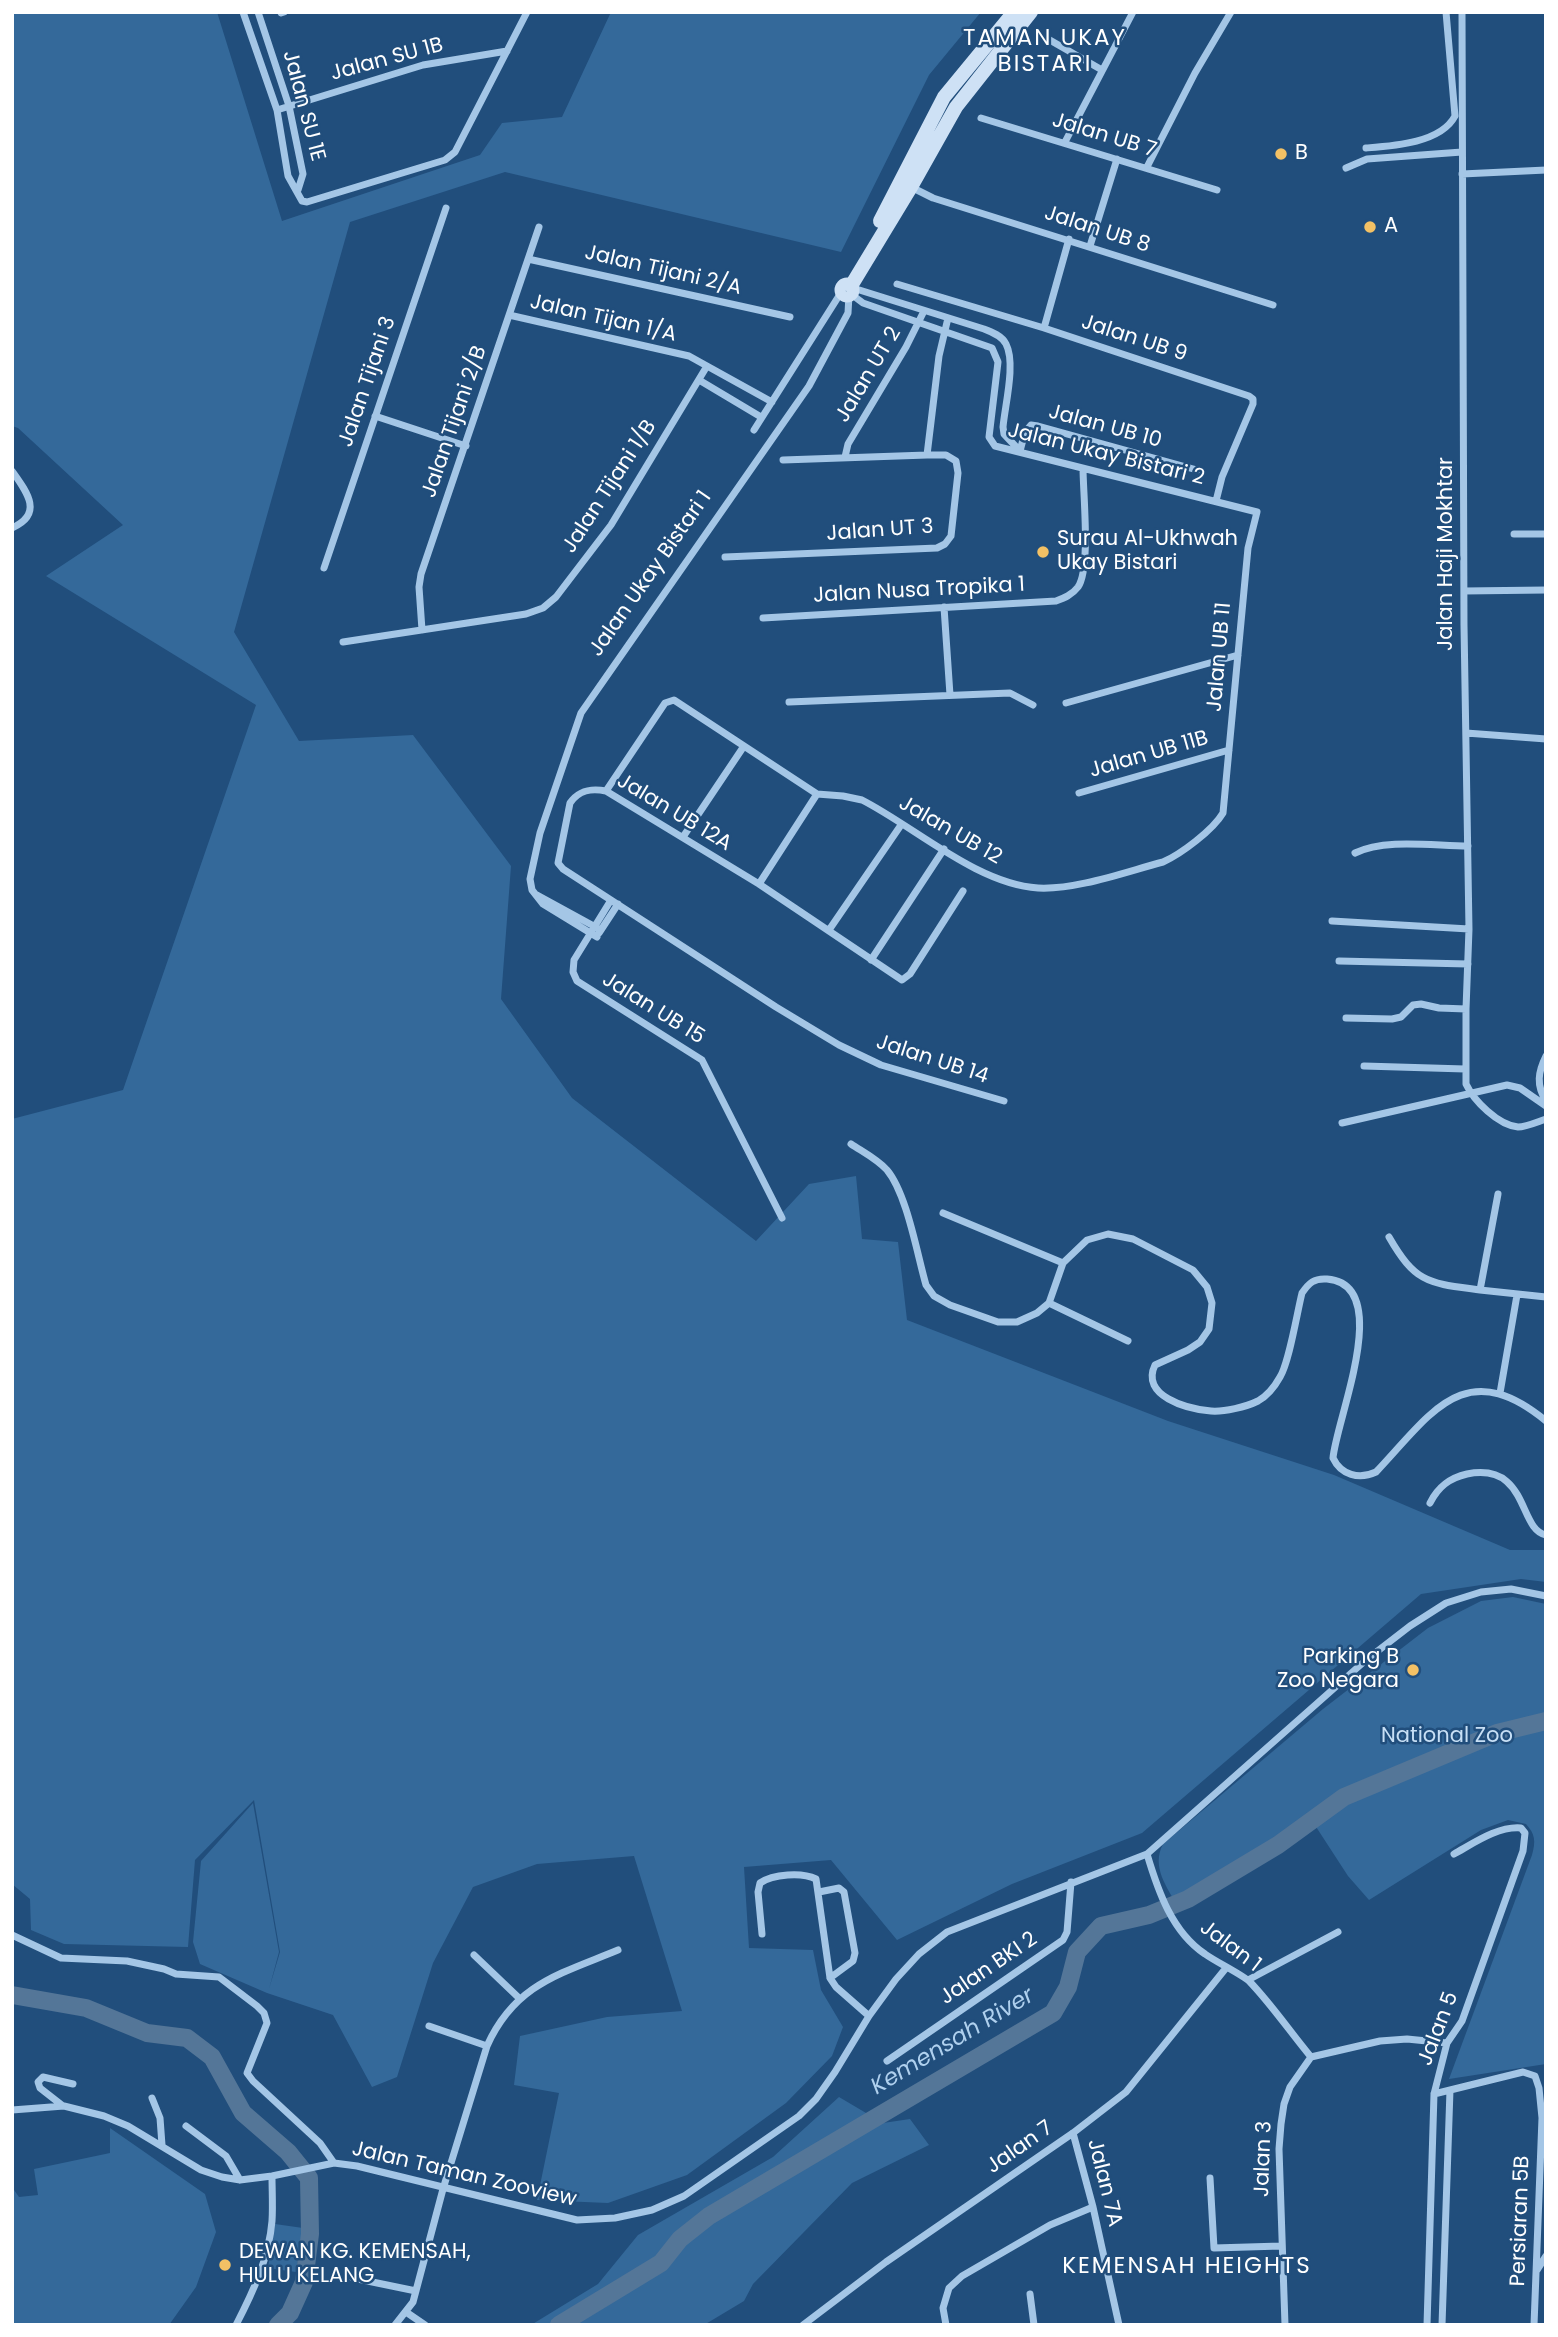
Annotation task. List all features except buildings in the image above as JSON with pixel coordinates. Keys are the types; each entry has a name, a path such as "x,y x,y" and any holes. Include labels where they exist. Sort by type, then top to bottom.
{"street":[{"name":"Jalan SU 1E","path":"243,12 277,110 288,176 298,190"},
{"name":"Jalan SU 1E","path":"258,12 289,106 303,174 298,190"},
{"path":"298,190 302,201 307,202 444,160 455,152 527,12"},
{"name":"Jalan Ukay Bistari 1","path":"595,931 543,904 532,890 530,879 540,833 581,713 809,386 848,313 848,290 944,97 1014,12"},
{"name":"Jalan Ukay Bistari 1","path":"754,430 848,290 956,107 1031,12"},
{"path":"1065,142 1133,12"},
{"path":"1147,167 1195,73 1231,12"},
{"path":"1366,148 1408,144 1440,132 1451,124 1455,116 1446,12"},
{"name":"Jalan Haji Mokhtar","path":"1462,12 1464,591 1469,929 1465,1069 1466,1084 1471,1094"},
{"path":"1048,39 1102,69"},
{"name":"Jalan SU 1B","path":"277,110 424,65 507,51"},
{"name":"Jalan UB 7","path":"981,118 1217,190"},
{"path":"1346,168 1367,159 1462,152"},
{"path":"1090,246 1117,159"},
{"path":"1462,174 1546,170"},
{"name":"Jalan UB 8","path":"911,187 933,198 1273,305"},
{"name":"Jalan Tijani 3","path":"324,568 446,208"},
{"name":"Jalan Tijani 2/B","path":"422,630 419,587 421,574 538,227"},
{"path":"1044,328 1069,239"},
{"name":"Jalan Tijani 2/A","path":"528,259 790,317"},
{"name":"Jalan UB 9","path":"897,284 1044,328 1254,399 1222,477 1216,501"},
{"path":"848,290 997,334 1006,342 1011,359 1003,427 1004,434 1020,451"},
{"name":"Jalan Ukay Bistari 2","path":"848,290 863,303 992,348 998,362 989,437 995,446 1250,510"},
{"name":"Jalan UT 2","path":"845,457 848,444 924,311"},
{"name":"Jalan Tijan 1/A","path":"509,316 689,356 707,366"},
{"path":"927,455 948,318"},
{"path":"707,366 772,402"},
{"name":"Jalan Tijani 1/B","path":"343,642 526,614 543,608 556,597 611,526 707,366"},
{"path":"699,380 761,418"},
{"path":"729,398 738,383"},
{"path":"375,416 466,446"},
{"name":"Jalan UB 10","path":"1020,451 1031,425 1197,470"},
{"name":"Jalan UT 3","path":"725,557 937,548 945,544 951,536 958,472 956,461 946,456 783,460"},
{"name":"Jalan Nusa Tropika 1","path":"763,618 1056,601 1068,596 1079,586 1084,567 1083,468"},
{"path":"12,471 30,502 30,514 23,523 12,528"},
{"name":"Jalan UB 11","path":"1223,813 1248,548 1257,512 1250,510"},
{"path":"1514,534 1546,534"},
{"path":"1464,591 1546,590"},
{"path":"944,607 950,695"},
{"path":"1066,703 1238,655"},
{"path":"789,702 1010,693 1033,705"},
{"name":"Jalan UB 12","path":"606,791 665,702 674,700 817,794 862,800 901,825 1008,883 1039,888 1075,884 1163,862 1174,857 1218,821 1223,813"},
{"path":"1466,733 1546,739"},
{"path":"683,837 744,746"},
{"name":"Jalan UB 11B","path":"1079,793 1229,750"},
{"name":"Jalan UB 12A","path":"776,1007 563,869 558,863 570,803 574,797 588,789 606,791 759,884 902,981 910,974 963,891"},
{"path":"759,884 817,794"},
{"path":"829,930 901,825"},
{"path":"1355,853 1382,845 1468,846"},
{"path":"871,960 944,849"},
{"name":"Jalan UB 15","path":"615,902 574,960 573,972 577,981 702,1060 782,1218"},
{"path":"1332,921 1469,929"},
{"path":"1339,961 1468,964"},
{"path":"1346,1018 1392,1019 1401,1017 1413,1005 1421,1004 1428,1007 1466,1009"},
{"name":"Jalan UB 14","path":"776,1007 839,1045 881,1065 1004,1101"},
{"path":"1546,1056 1540,1068 1538,1082 1546,1103"},
{"path":"1364,1066 1465,1069"},
{"path":"1342,1124 1514,1085 1546,1103"},
{"path":"1471,1094 1503,1123 1520,1127 1546,1119"},
{"path":"851,1144 886,1170 897,1186 926,1285 934,1296 950,1306 998,1322 1017,1322 1037,1313 1049,1303 1063,1263 1087,1240 1108,1234 1133,1239 1193,1270 1207,1287 1212,1303 1209,1329 1199,1342 1188,1350 1155,1365 1151,1374 1152,1383 1158,1392 1184,1406 1212,1411 1236,1408 1259,1400 1272,1389 1282,1374 1301,1293 1308,1283 1317,1278 1343,1282 1358,1303 1360,1328 1348,1397 1333,1458 1336,1465 1354,1477 1366,1477 1376,1472 1438,1406 1459,1395 1500,1393 1524,1404 1546,1421"},
{"path":"1480,1290 1498,1194"},
{"path":"943,1213 1063,1263"},
{"path":"1389,1237 1402,1259 1421,1278 1434,1284 1546,1297"},
{"path":"1500,1393 1517,1295"},
{"path":"1049,1303 1128,1340"},
{"path":"1430,1503 1436,1491 1456,1476 1491,1474 1505,1480 1517,1491 1534,1528 1546,1535"},
{"name":"Jalan Taman Zooview","path":"240,2180 288,2174 334,2163 358,2166 577,2220 615,2218 652,2210 684,2196 799,2116 816,2099 896,1979 919,1954 947,1932 1147,1854 1366,1660 1410,1626 1447,1603 1481,1592 1511,1589 1546,1596"},
{"name":"Jalan 5","path":"1427,2325 1434,2094 1447,2043 1462,2021 1524,1851 1525,1833 1521,1828 1514,1827 1499,1831 1454,1854"},
{"name":"Jalan 1","path":"1147,1854 1160,1893 1174,1922 1193,1946 1248,1980 1311,2057"},
{"path":"762,1934 758,1892 760,1883 767,1878 808,1875 816,1880 830,1978 836,1987 869,2016"},
{"name":"Jalan BKI 2","path":"887,2061 1063,1940 1067,1932 1071,1882"},
{"path":"819,1892 839,1888 844,1892 855,1953 853,1961 830,1978"},
{"path":"1248,1980 1338,1931"},
{"path":"12,1935 61,1958 127,1961 176,1974 219,1977 257,2006 264,2013 267,2023 247,2073 320,2143 334,2163"},
{"path":"396,2325 413,2302 443,2189 487,2046 497,2025 519,1998 545,1980 618,1950"},
{"path":"474,1955 519,1998"},
{"name":"Jalan 7","path":"803,2325 886,2262 1073,2133 1126,2092 1226,1968"},
{"path":"429,2026 487,2046"},
{"path":"1311,2057 1380,2041 1407,2039 1447,2043"},
{"name":"Jalan 3","path":"1285,2325 1279,2149 1281,2124 1290,2087 1311,2057"},
{"name":"Persiaran 5B","path":"1450,2090 1523,2072 1535,2076 1538,2082 1544,2117 1534,2325"},
{"path":"64,2106 40,2088 37,2082 43,2077 73,2084"},
{"path":"1434,2094 1450,2090"},
{"name":"Jalan 5","path":"1441,2325 1450,2090"},
{"path":"152,2098 160,2118 162,2145"},
{"path":"12,2110 64,2106 104,2116 128,2126 201,2170 240,2180"},
{"path":"186,2126 226,2156 240,2180"},
{"name":"Jalan 7A","path":"1073,2133 1093,2207 1119,2325"},
{"path":"236,2325 260,2274 266,2252 272,2221 272,2176"},
{"path":"1210,2178 1214,2248 1281,2246"},
{"path":"946,2325 943,2308 948,2288 962,2276 1050,2225 1093,2207"},
{"path":"1537,2271 1546,2256"},
{"path":"353,2278 416,2291"},
{"path":"1030,2294 1034,2325"},
{"path":"406,2312 425,2325"}],"green space":[{"path":"12,12 217,12 282,221 480,155 502,123 562,117 611,12 981,12 929,75 841,252 505,172 350,222 234,632 299,741 413,735 511,866 501,999 572,1098 756,1241 809,1184 856,1176 862,1239 898,1242 907,1320 1168,1421 1334,1475 1510,1550 1546,1550 1546,1582 1521,1579 1421,1594 1142,1833 1012,1884 897,1940 831,1860 744,1867 749,1948 813,1950 821,1990 843,2027 832,2056 786,2103 687,2175 608,2203 537,2200 559,2093 514,2085 520,2036 607,2017 682,2011 634,1856 537,1864 473,1887 433,1963 397,2077 372,2087 333,2015 267,1993 200,1964 193,1942 201,1861 253,1803 279,1952 269,1989 280,1952 254,1800 195,1860 188,1947 64,1944 31,1930 30,1899 12,1884 12,1119 123,1090 256,705 46,576 123,525 18,428 12,426"},
{"name":"National Zoo","path":"1513,1597 1546,1604 1546,2064 1449,2079 1532,1855 1534,1838 1526,1824 1508,1820 1481,1830 1369,1900 1348,1876 1309,1816 1225,1879 1178,1907 1162,1877 1160,1852 1163,1844 1323,1709 1428,1628 1481,1601"},
{"path":"839,2097 883,2123 910,2119 929,2145 852,2183 753,2284 744,2301 704,2325 531,2325 598,2284 638,2235 773,2157"},
{"path":"110,2128 205,2194 216,2232 196,2287 169,2325 12,2325 12,2187 19,2197 38,2195 34,2169 110,2153"},
{"path":"275,2224 303,2228 296,2272 268,2268"}],"waterway":[{"name":"Kemensah River","path":"559,2325 661,2263 680,2239 709,2216 1053,2013 1068,1987 1077,1952 1101,1926 1149,1915 1188,1899 1278,1845 1344,1797 1497,1733 1546,1721"},
{"name":"Kemensah River","path":"12,1995 86,2008 147,2033 187,2038 212,2057 243,2113 288,2152 309,2178 310,2234 304,2282 290,2313 278,2325"}],"place":[{"name":"B","path":"1281,154"},
{"name":"A","path":"1370,227"},
{"name":"Surau Al-Ukhwah Ukay Bistari","path":"1043,552"},
{"name":"Parking B Zoo Negara","path":"1413,1670"},
{"name":"DEWAN KG. KEMENSAH, HULU KELANG","path":"225,2265"}],"district":[{"name":"TAMAN UKAY BISTARI","path":"1045,52"},
{"name":"KEMENSAH HEIGHTS","path":"1187,2267"}]}
